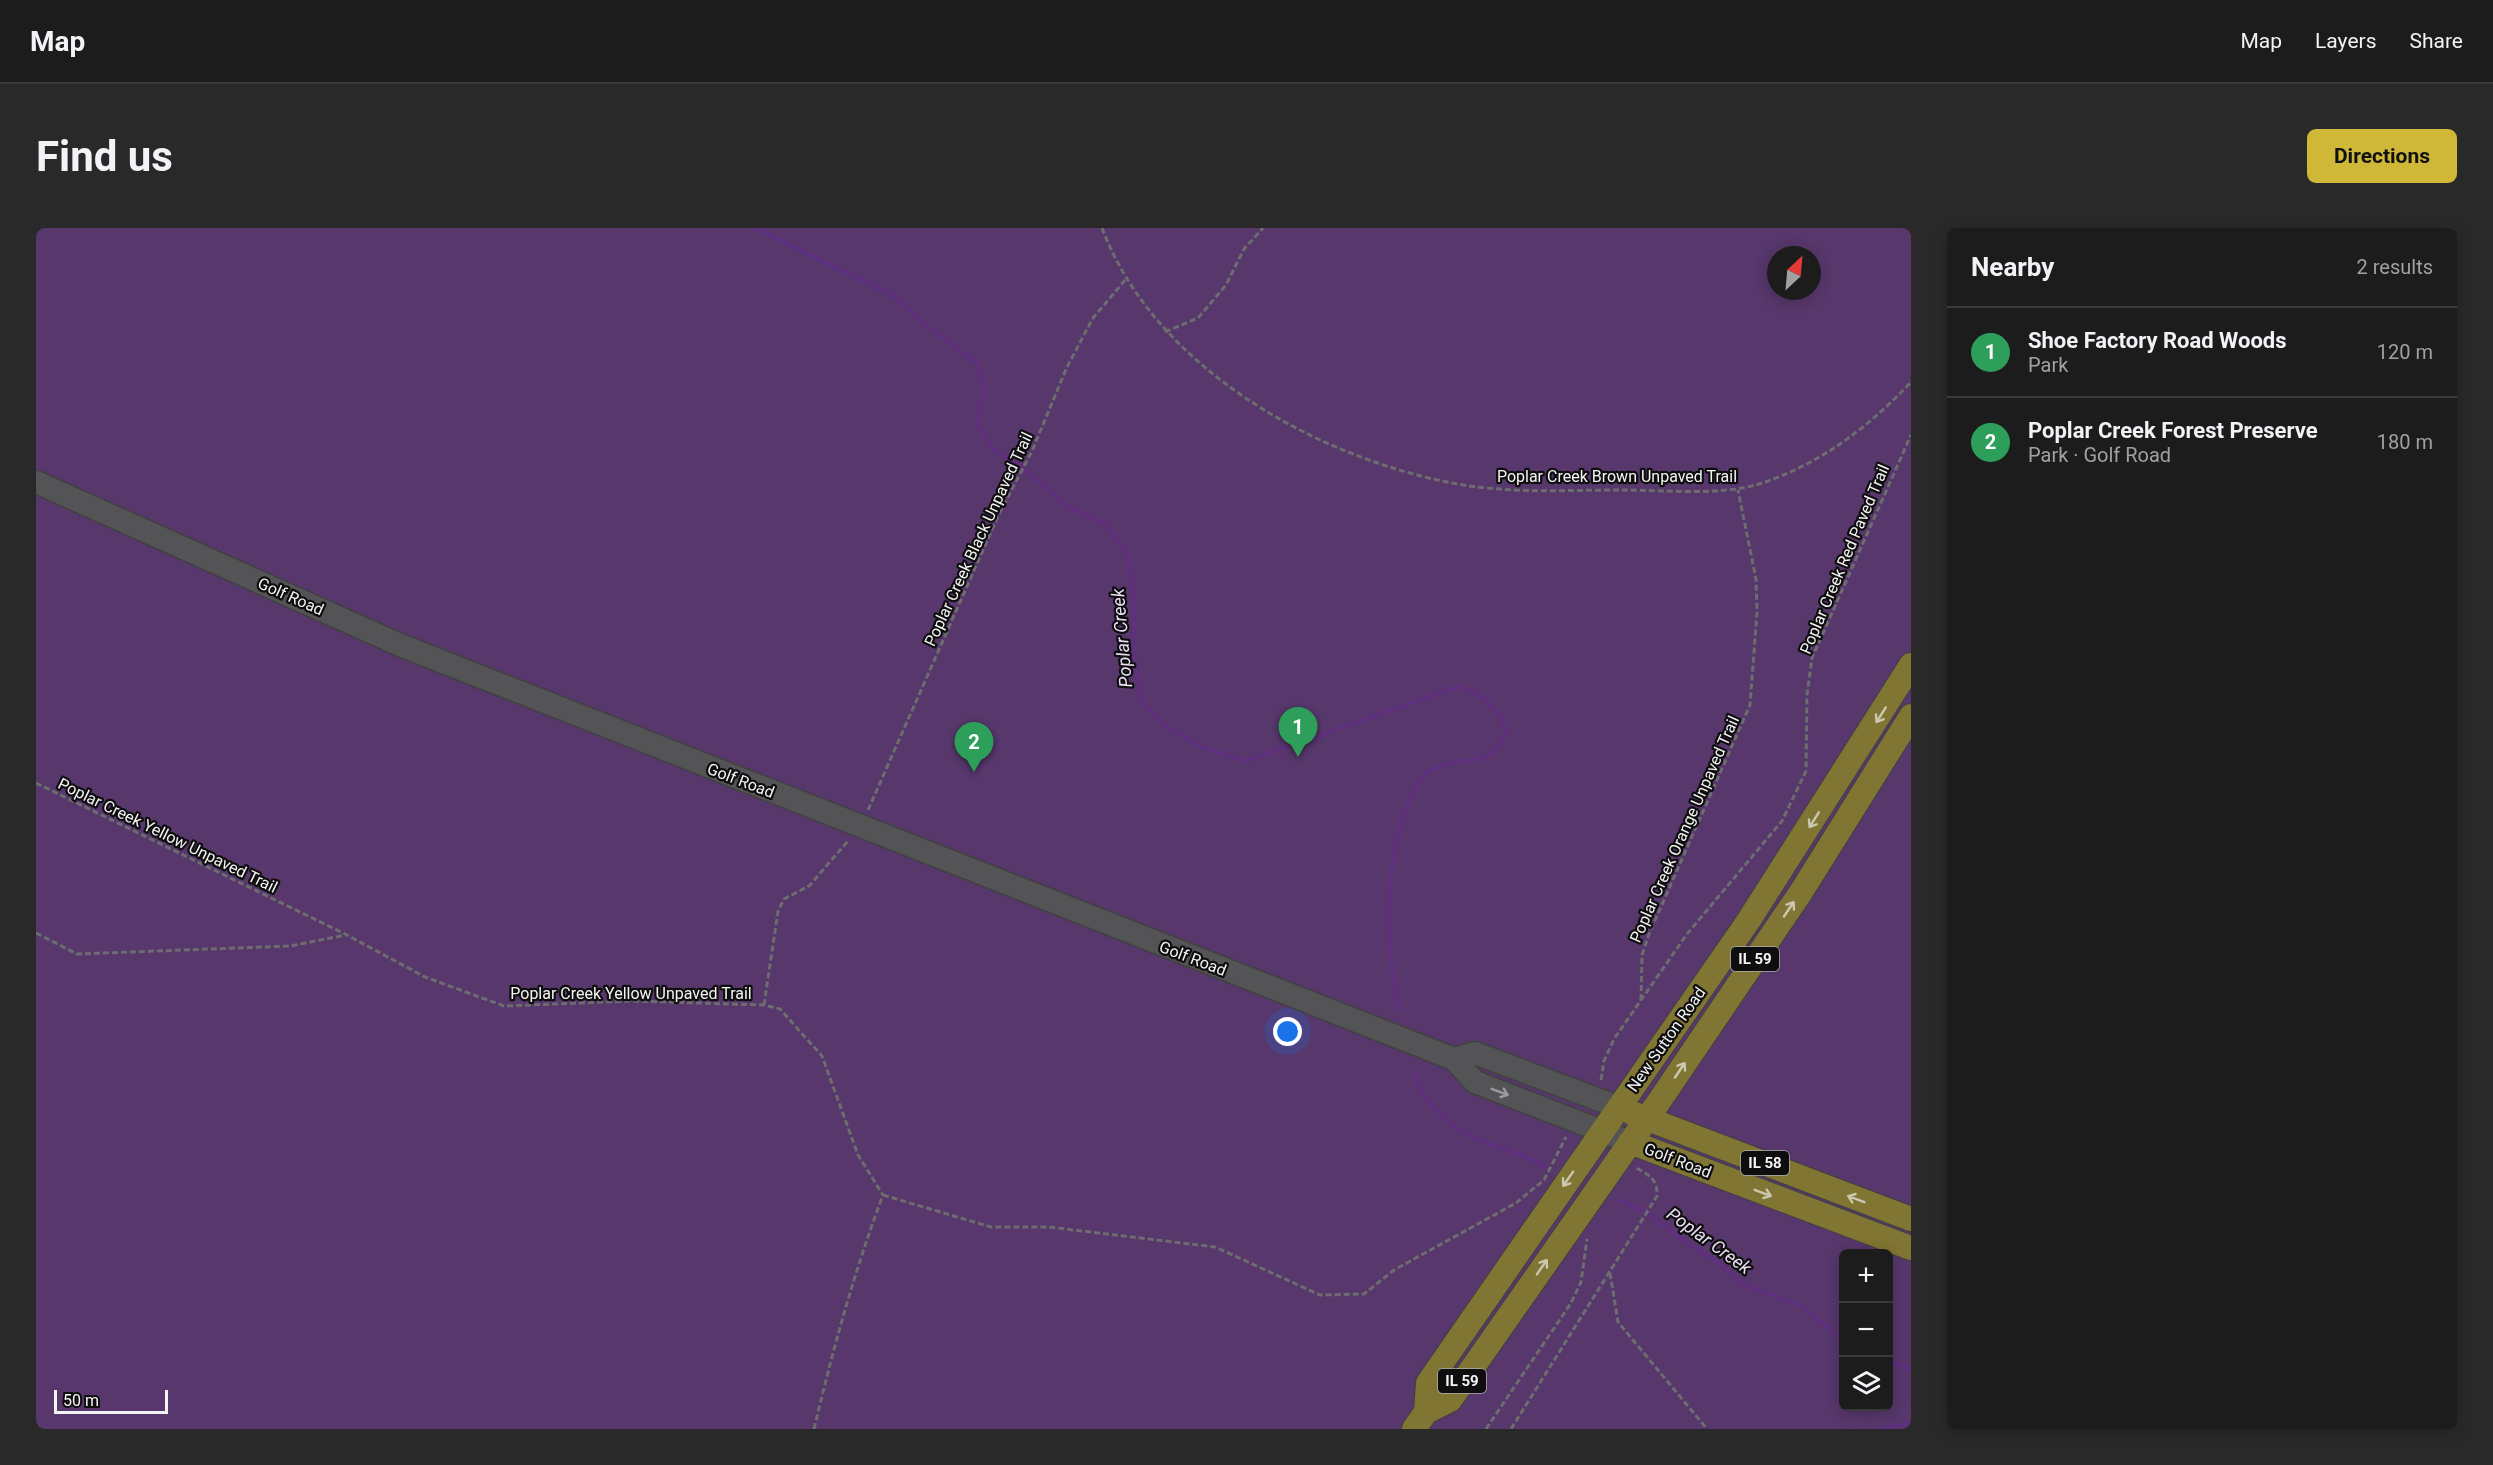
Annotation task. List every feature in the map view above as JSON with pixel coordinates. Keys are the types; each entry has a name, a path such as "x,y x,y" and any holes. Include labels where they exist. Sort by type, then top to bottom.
{"main road":[{"name":"Golf Road","path":"36,482 400,645 1454,1059 1475,1082 1911,1248"},
{"name":"New Sutton Road","path":"1420,1420 1428,1383 1755,910 1911,665"},
{"name":"New Sutton Road","path":"1420,1420 1450,1400 1647,1119 1801,892 1911,716"},
{"name":"Golf Road","path":"1454,1059 1475,1053 1911,1220"}],"path":[{"name":"Poplar Creek Brown Unpaved Trail","path":"1102,228 1126,279 1166,332 1212,373 1272,414 1330,443 1411,472 1452,483 1502,490 1738,490 1784,475 1819,459 1843,443 1911,382"},
{"path":"1166,332 1198,318 1226,285 1244,249 1263,228"},
{"name":"Poplar Creek Black Unpaved Trail","path":"864,817 999,514 1032,451 1067,367 1093,318 1126,279"},
{"name":"Poplar Creek Red Paved Trail","path":"1601,1081 1604,1061 1614,1040 1687,934 1782,820 1806,771 1807,695 1812,658 1911,435"},
{"name":"Poplar Creek Orange Unpaved Trail","path":"1641,1001 1642,955 1648,934 1750,705 1757,612 1756,579 1738,490"},
{"name":"Poplar Creek Yellow Unpaved Trail","path":"36,783 347,935 425,977 504,1006 632,1001 764,1005 780,1009 822,1056 858,1155 882,1195"},
{"path":"764,1005 778,911 784,899 809,886 850,838"},
{"path":"36,933 77,954 290,946 347,935"},
{"path":"814,1429 838,1325 856,1265 882,1195 991,1227 1049,1227 1215,1247 1320,1295 1364,1294 1394,1270 1516,1203 1544,1180 1567,1136"},
{"path":"1511,1429 1657,1196 1658,1187 1652,1177 1634,1167"},
{"path":"1486,1429 1570,1303 1581,1282 1586,1240 1592,1231"},
{"path":"1610,1271 1618,1322 1707,1429"}],"shaded area":[{"path":"36,228 1911,228 1911,1429 36,1429"}],"waterway":[{"name":"Poplar Creek","path":"756,228 892,295 929,328 977,363 984,390 977,422 993,449 1019,465 1067,506 1105,524 1129,558 1134,603 1134,654 1142,703 1163,724 1201,747 1246,761 1457,687 1474,692 1494,709 1507,732 1500,744 1485,757 1447,764 1424,775 1412,795 1399,832 1390,882 1389,908 1391,959 1399,1010"},
{"name":"Poplar Creek","path":"1416,1075 1426,1099 1450,1123 1476,1139 1516,1153 1544,1167"},
{"name":"Poplar Creek","path":"1619,1200 1642,1210 1719,1263 1742,1284 1800,1305 1839,1336"},
{"name":"Poplar Creek","path":"1893,1363 1911,1369"},
{"name":"Poplar Creek","path":"1880,1429 1911,1423"}],"place":[{"name":"Shoe Factory Road Woods","path":"1298,757"},
{"name":"Poplar Creek Forest Preserve","path":"974,772"}]}
